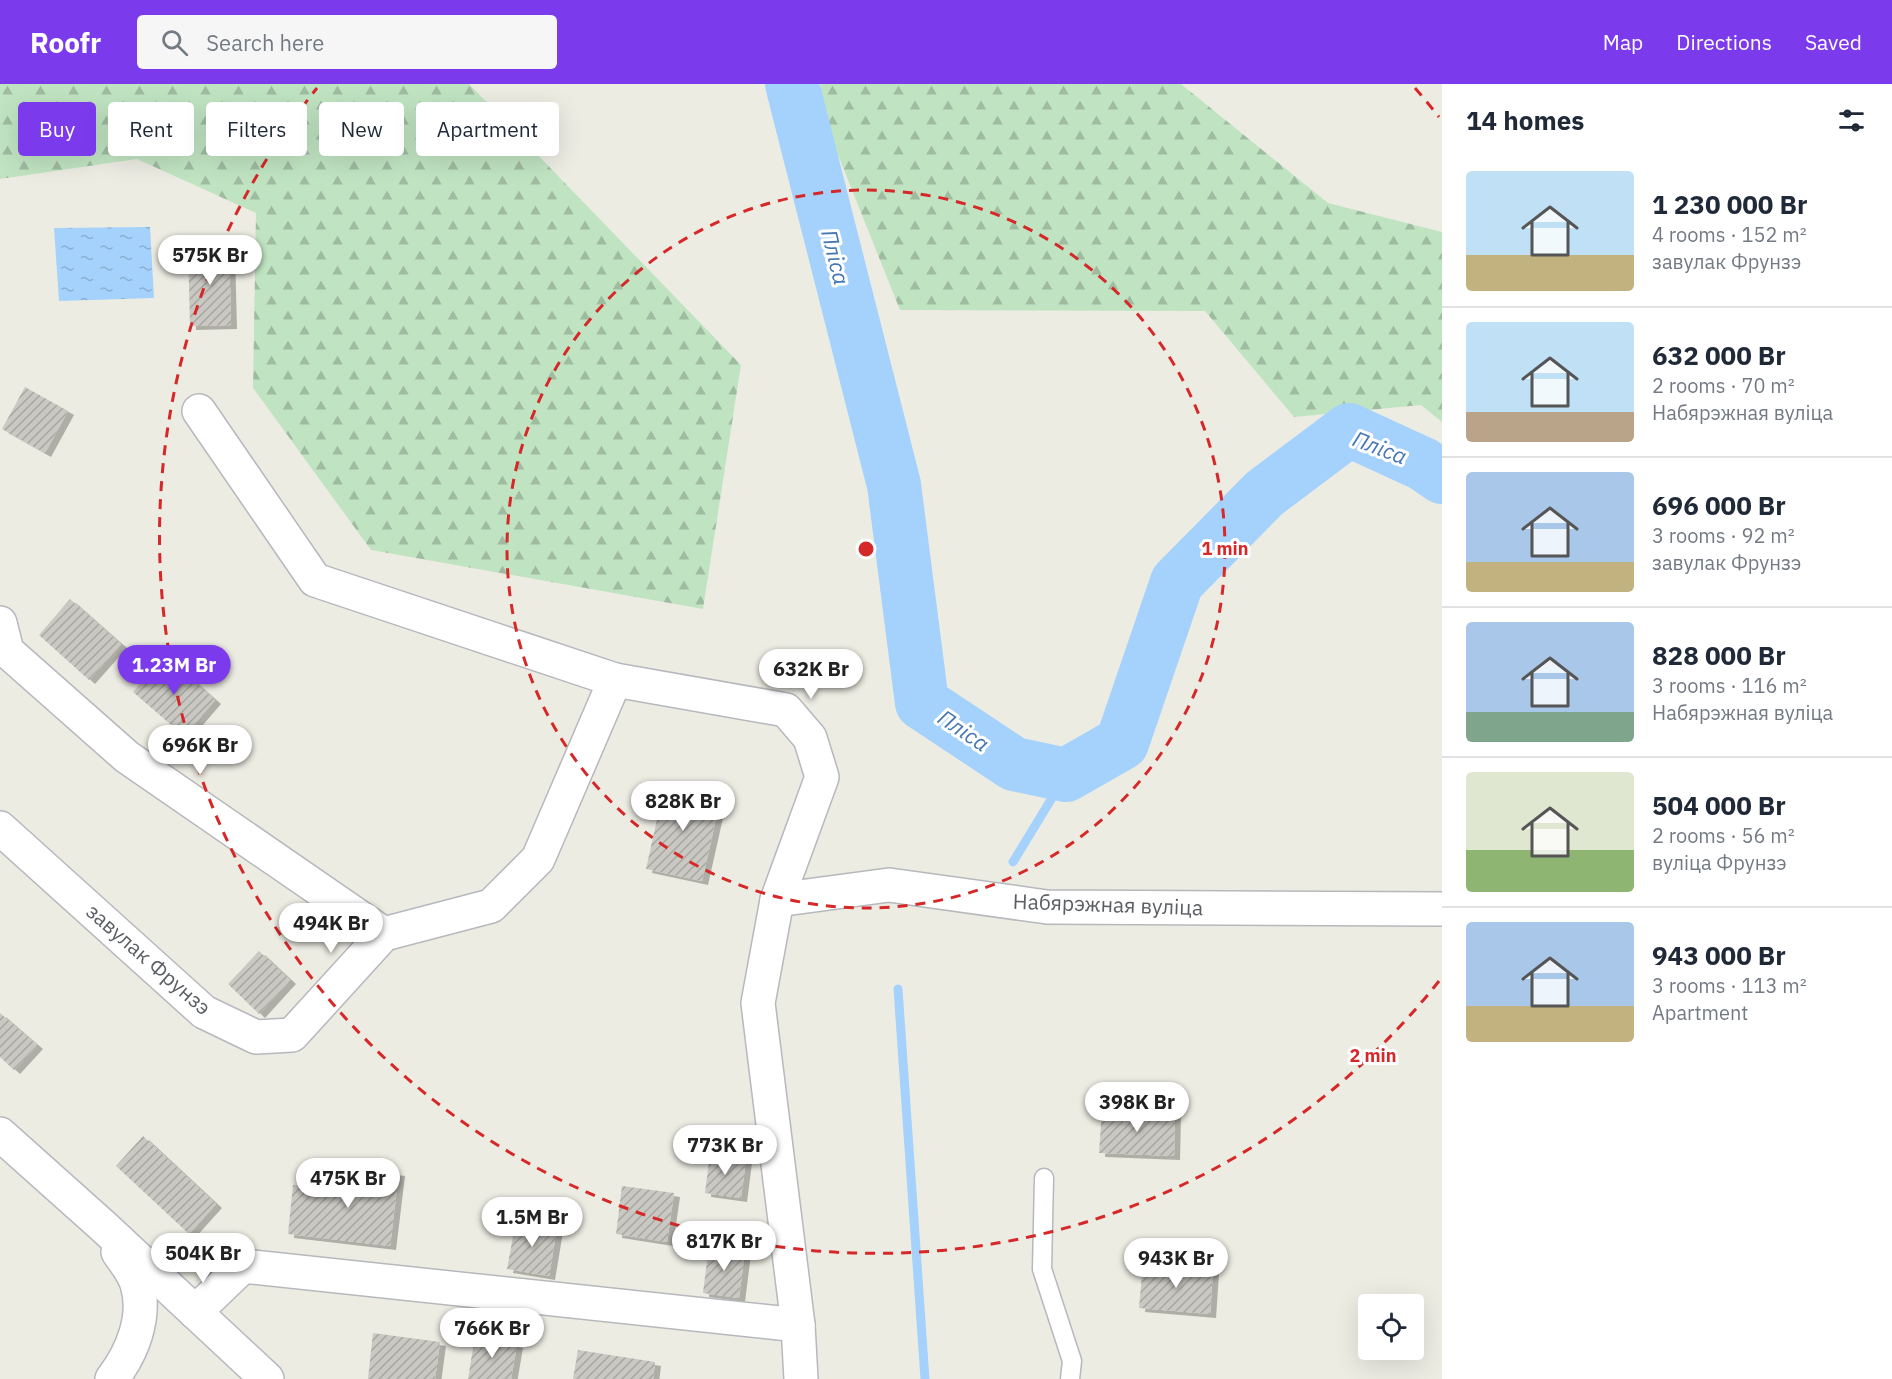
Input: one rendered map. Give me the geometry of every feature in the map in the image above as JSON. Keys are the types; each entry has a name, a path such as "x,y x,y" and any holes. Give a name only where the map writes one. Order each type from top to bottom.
{"street":[{"path":"199,411 315,580 615,680 786,710 810,738 822,777 777,900 758,1003 798,1325 801,1379"},
{"path":"0,623 8,651 127,757 384,934 491,906 538,859 615,680"},
{"name":"завулак Фрунзэ","path":"0,828 204,1012 256,1037 292,1035 384,934"},
{"name":"Набярэжная вуліца","path":"777,900 889,885 1047,907 1442,909"},
{"path":"0,1134 267,1379"},
{"path":"104,1227 137,1283 140,1313 135,1339 124,1364 112,1379"},
{"path":"195,1312 243,1266 798,1325"}],"lane":[{"path":"1044,1178 1042,1269 1072,1361 1070,1379"}],"green space":[{"path":"0,84 469,84 486,102 416,102 416,156 539,156 741,365 703,609 371,550 253,388 256,213 137,159 0,179"},
{"path":"821,84 1181,84 1328,203 1442,232 1442,422 1421,405 1294,417 1205,311 900,310 818,105"}],"water":[{"path":"150,227 154,298 59,301 54,228"}],"building":[{"path":"229,247 231,325 190,326 188,248"},
{"path":"25,387 68,411 45,453 2,429"},
{"path":"70,599 121,644 89,680 39,635"},
{"path":"165,655 215,700 184,736 133,692"},
{"path":"665,783 721,796 702,881 646,869"},
{"path":"259,951 290,980 259,1014 228,984"},
{"path":"0,1013 37,1045 14,1070 0,1057"},
{"path":"1102,1110 1175,1113 1174,1156 1099,1153"},
{"path":"143,1136 216,1204 189,1234 116,1166"},
{"path":"710,1153 746,1159 741,1198 705,1193"},
{"path":"352,1166 399,1172 390,1246 288,1234 293,1185 348,1191"},
{"path":"622,1186 674,1193 667,1242 616,1234"},
{"path":"516,1220 557,1228 549,1276 507,1269"},
{"path":"709,1245 745,1250 739,1298 703,1293"},
{"path":"1143,1264 1213,1270 1210,1314 1139,1308"},
{"path":"373,1333 440,1342 435,1379 368,1379"},
{"path":"475,1336 517,1344 511,1379 468,1379"},
{"path":"578,1350 655,1362 653,1379 573,1379"}],"waterway":[{"name":"Пліса","path":"792,84 894,485 922,703 1014,764 1066,775 1122,743 1177,582 1265,493 1349,430 1423,464 1442,477"},
{"path":"1013,862 1066,775"},
{"path":"898,989 925,1379"}]}
